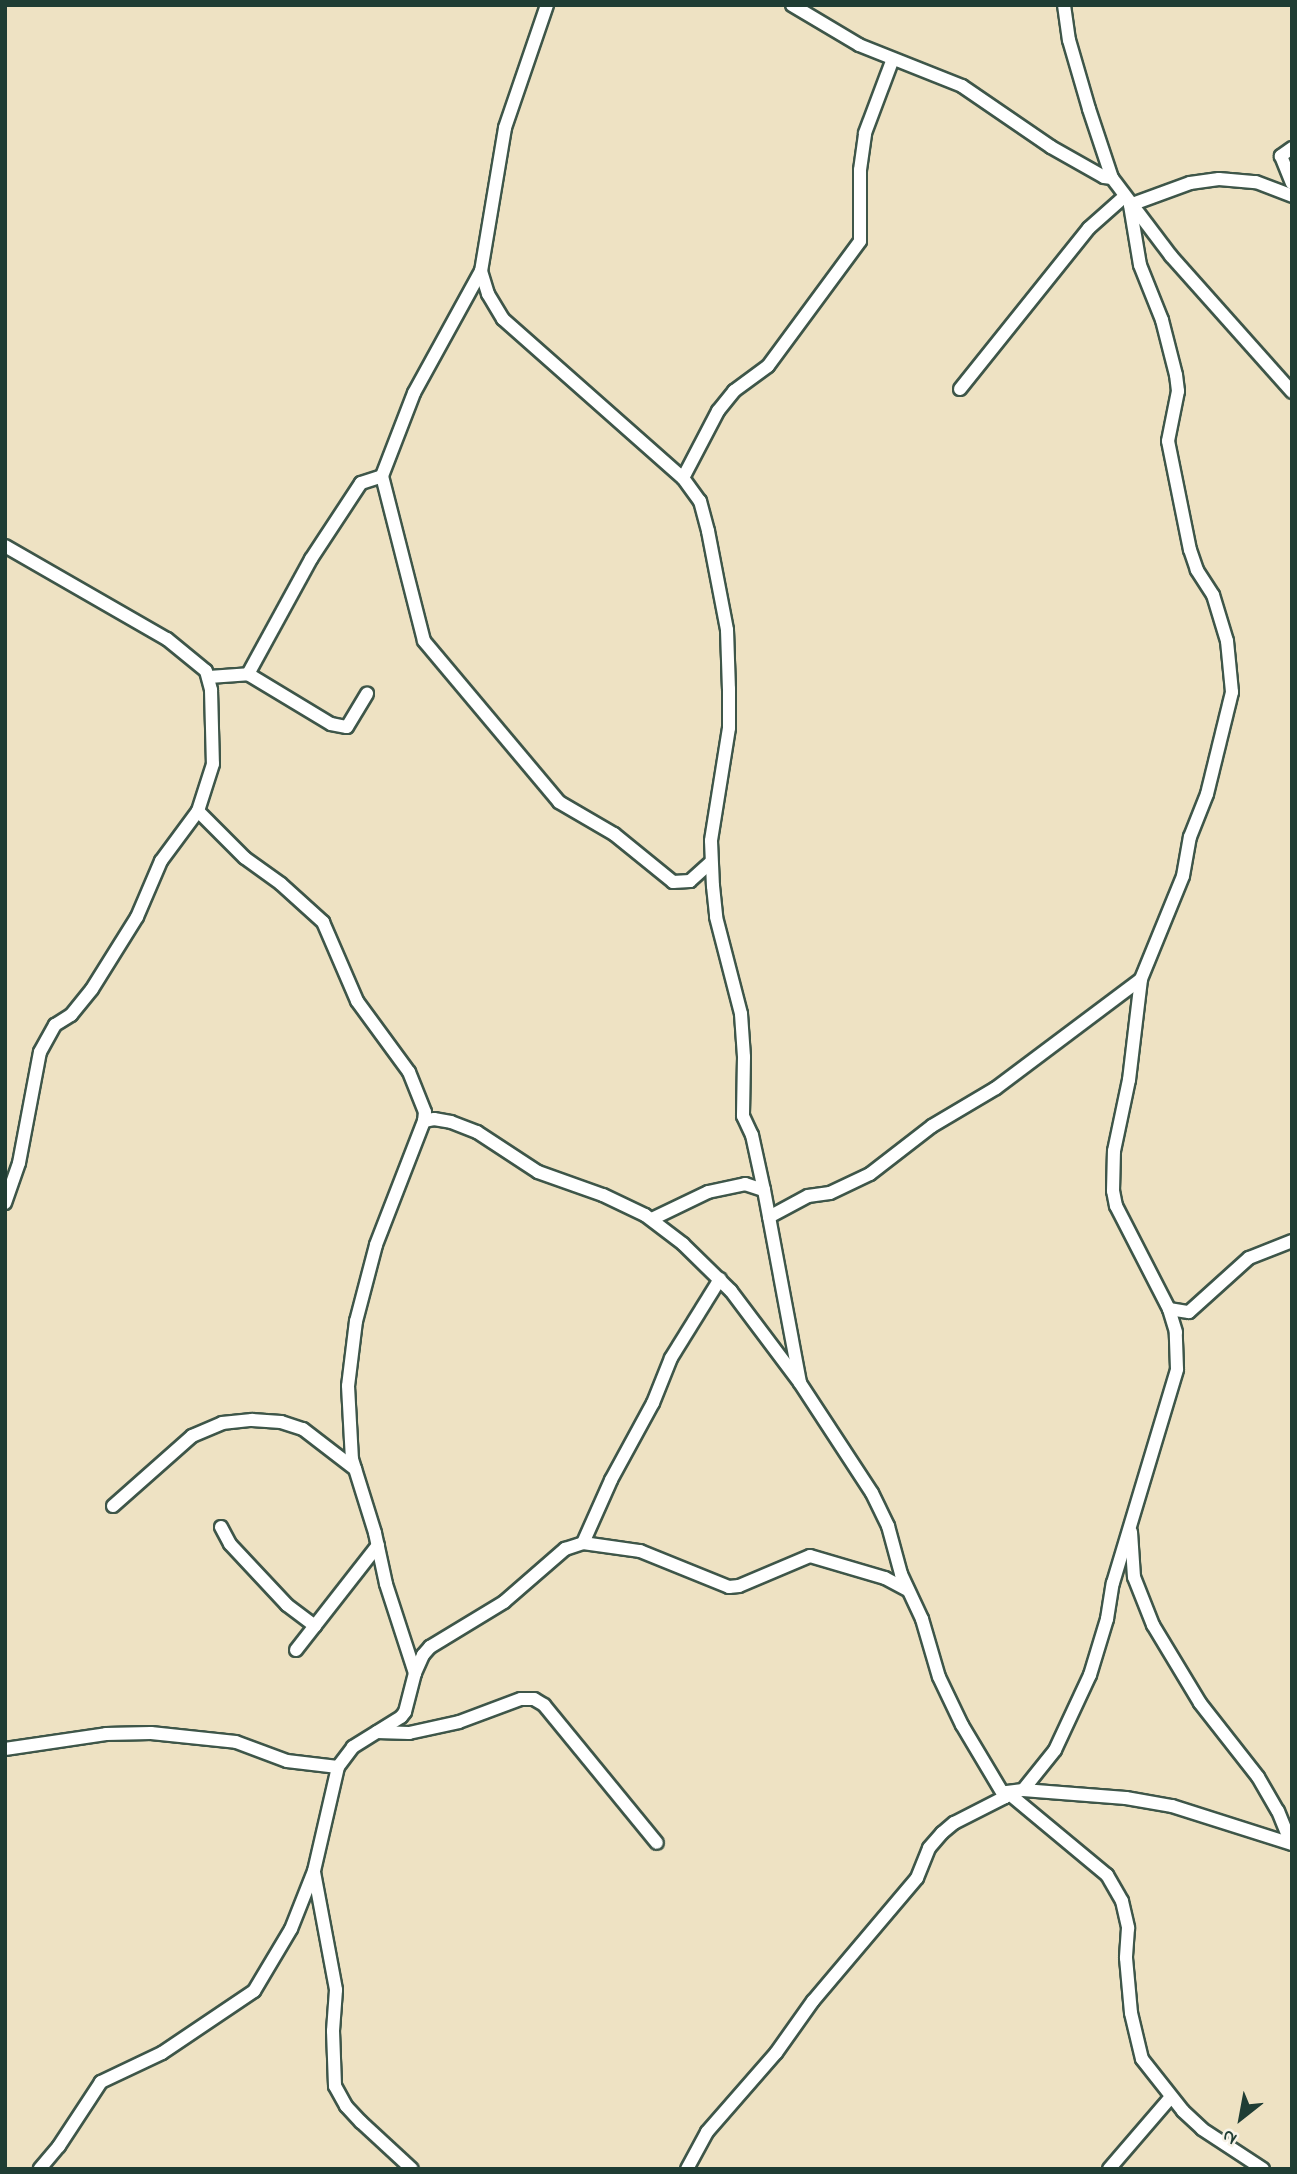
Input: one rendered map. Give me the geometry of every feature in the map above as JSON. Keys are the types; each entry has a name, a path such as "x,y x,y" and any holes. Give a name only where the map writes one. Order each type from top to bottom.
{"street":[{"path":"547,5 505,128 481,271 414,393 382,476 404,575 427,647 548,793 614,834 673,882 681,884 690,881 711,862"},
{"path":"792,5 892,61 962,86 1051,147 1104,177 1112,178"},
{"path":"1064,5 1082,86 1112,178 1127,201 1292,392"},
{"path":"683,478 719,411 734,391 768,366 860,241 860,170 865,133 892,61"},
{"path":"1292,148 1281,156 1292,183"},
{"path":"960,389 1089,228 1127,201 1219,179 1256,182 1292,196"},
{"path":"1023,1790 1055,1750 1085,1688 1107,1619 1113,1583 1175,1385 1176,1332 1169,1309 1119,1218 1113,1191 1114,1151 1129,1080 1141,979 1183,876 1190,837 1208,794 1233,691 1227,642 1213,594 1197,569 1190,550 1168,441 1178,391 1177,375 1162,320 1140,265 1127,201"},
{"path":"481,271 495,309 510,327 635,433 683,478 700,500 727,630 729,728 711,841 716,917 741,1014 744,1057 743,1116 752,1135 764,1190 800,1383"},
{"path":"248,674 311,559 361,483 382,476"},
{"path":"5,546 167,639 193,657 209,677 213,764 198,811 161,861 137,917 92,989 71,1015 55,1025 40,1052 19,1163 5,1203"},
{"path":"209,677 248,674 331,724 347,727 367,694"},
{"path":"198,811 245,858 281,884 323,922 357,1001 410,1072 425,1112 424,1121 376,1245 355,1321 348,1386 356,1469 378,1545 386,1584 415,1674"},
{"path":"769,1217 808,1196 830,1193 870,1174 940,1121 996,1088 1141,979"},
{"path":"424,1121 434,1119 452,1122 477,1132 538,1172 603,1195 652,1219 720,1279 800,1383 872,1493 888,1526 908,1590 922,1619 939,1677 961,1725 1006,1795 1107,1875 1122,1901 1128,1928 1128,1982 1142,2059 1171,2097 1202,2129 1263,2169"},
{"path":"652,1219 708,1192 745,1184 764,1190"},
{"path":"1169,1309 1189,1312 1249,1258 1292,1241"},
{"path":"583,1543 611,1480 649,1412 671,1358 720,1279"},
{"path":"113,1506 192,1436 222,1423 251,1420 281,1422 303,1429 356,1469"},
{"path":"221,1527 229,1544 287,1605 315,1626"},
{"path":"1130,1528 1134,1577 1153,1625 1200,1703 1258,1777 1278,1811 1292,1844"},
{"path":"40,2169 59,2146 101,2081 162,2053 254,1991 290,1929 314,1871 338,1767 353,1747 405,1712 415,1674 423,1655 430,1647 504,1602 565,1549 583,1543 640,1551 729,1587 739,1586 810,1556 885,1578 908,1590"},
{"path":"296,1650 378,1545"},
{"path":"377,1732 409,1733 459,1722 521,1699 534,1699 544,1705 657,1843"},
{"path":"5,1749 106,1734 151,1733 236,1742 287,1761 338,1767"},
{"path":"687,2169 707,2132 917,1878 929,1848 954,1823 1006,1795 1023,1790 1126,1798 1172,1806 1292,1844"},
{"path":"314,1871 336,1990 333,2031 335,2086 346,2106 412,2169"},
{"path":"1109,2169 1171,2097"}]}
